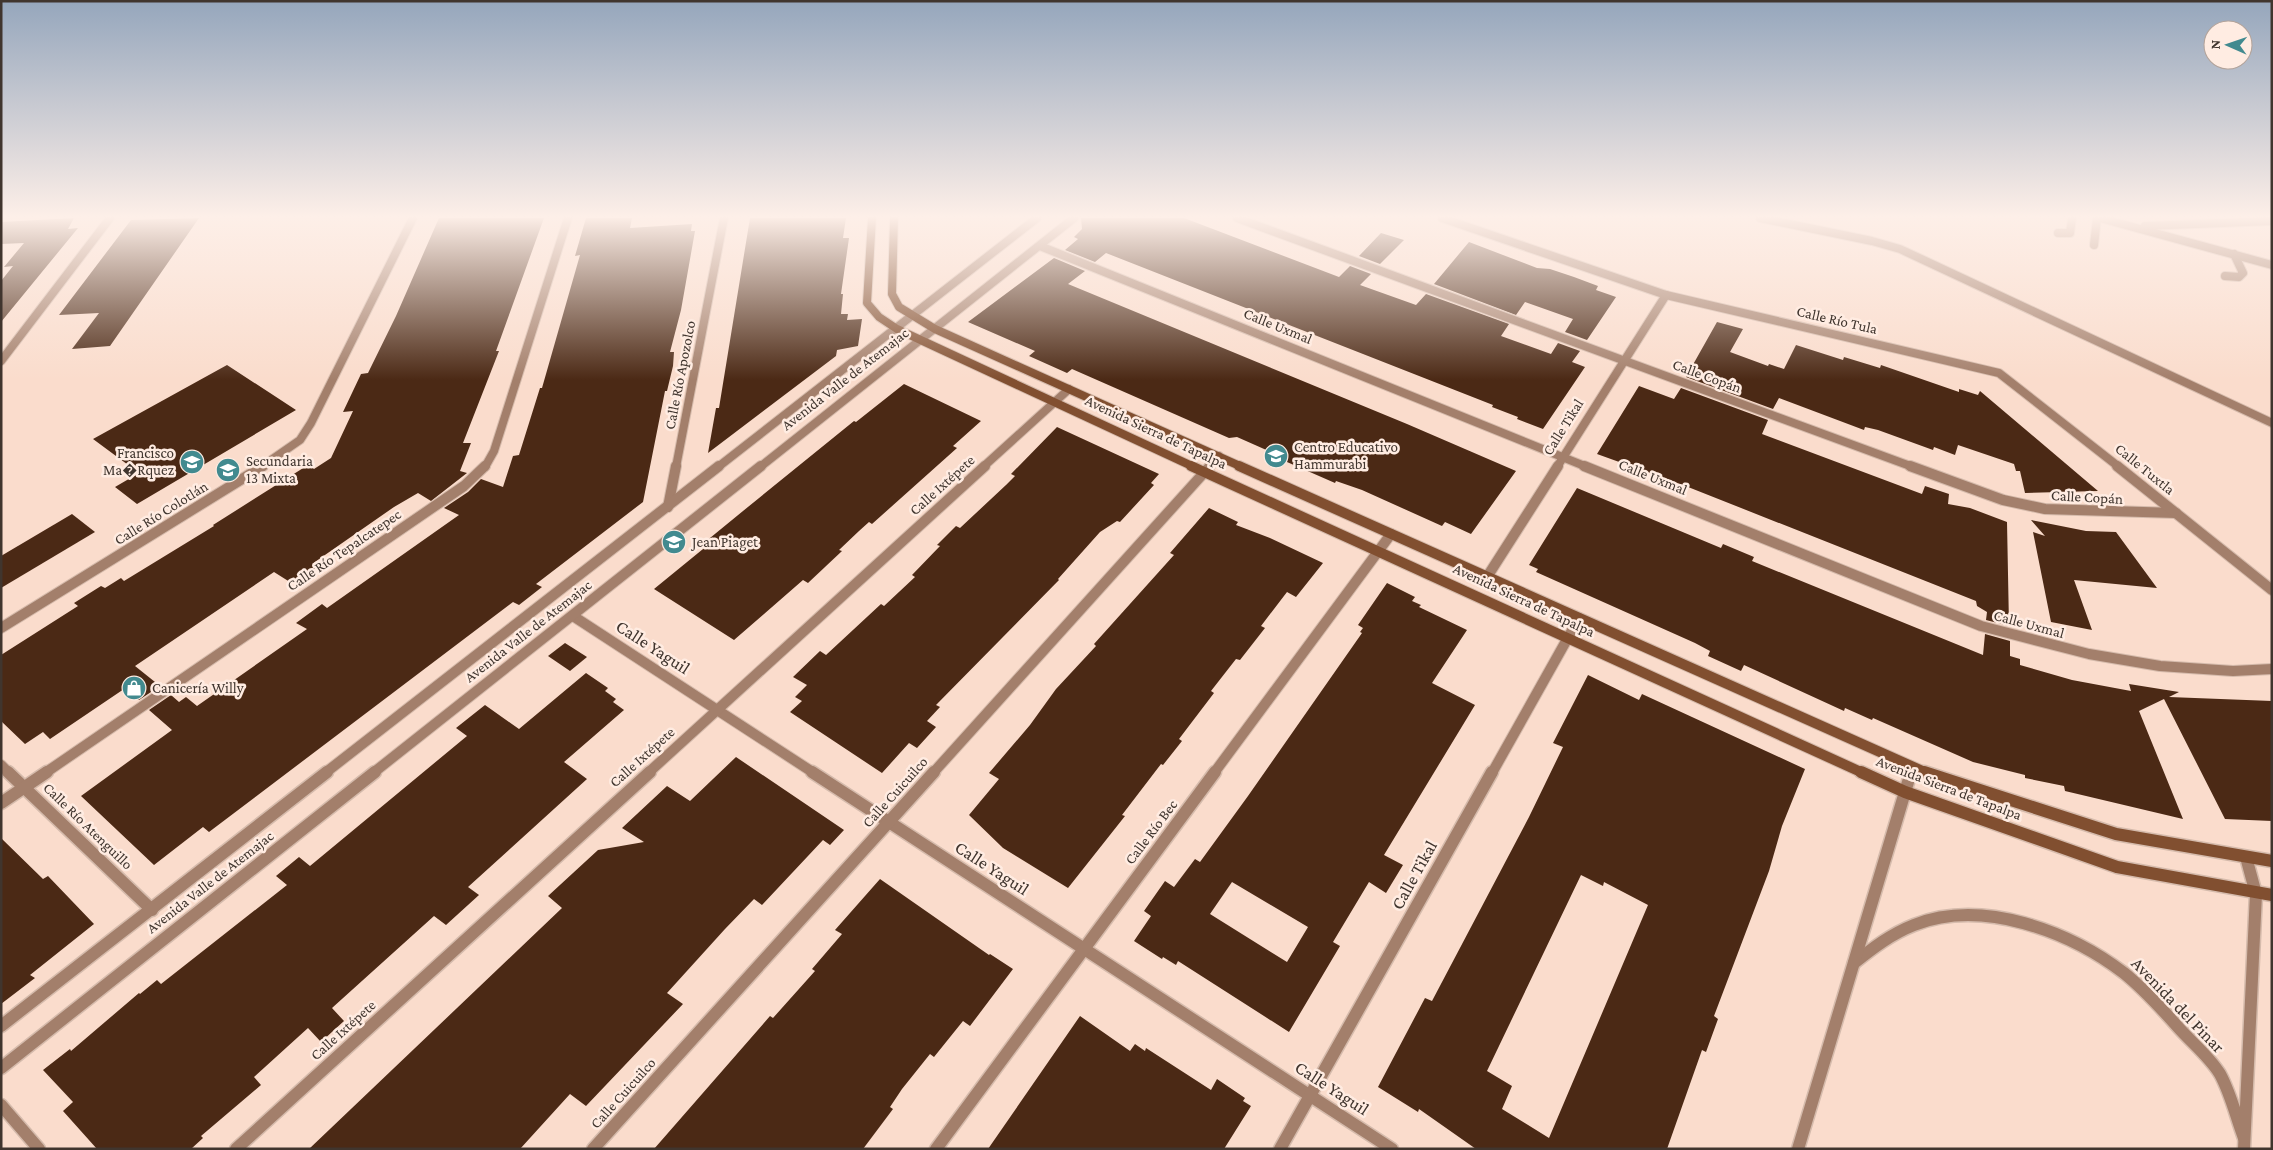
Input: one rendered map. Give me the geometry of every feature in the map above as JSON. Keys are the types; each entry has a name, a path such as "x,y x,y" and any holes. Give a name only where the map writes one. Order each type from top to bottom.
{"street":[{"path":"1,361 69,272"},
{"name":"Calle Río Colotlán","path":"1,628 280,455 300,440 311,423 386,272"},
{"name":"Calle Río Tepalcatepec","path":"1,803 464,486 484,468 494,451 551,272"},
{"name":"Calle Río Apozolco","path":"668,507 714,272"},
{"name":"Avenida Sierra de Tapalpa","path":"869,272 868,302 879,317 897,329 1054,403 1906,792 2117,867 2256,894 2272,895"},
{"name":"Avenida Sierra de Tapalpa","path":"893,272 892,294 899,307 935,329 1912,768 2116,834 2272,861"},
{"name":"Avenida Valle de Atemajac","path":"1,1026 969,272"},
{"name":"Avenida Valle de Atemajac","path":"1,1068 1008,272"},
{"name":"Calle Uxmal","path":"1104,272 1981,626 2084,654 2131,664 2234,672 2272,669"},
{"name":"Calle Copán","path":"1383,272 2003,500 2053,510 2176,513"},
{"name":"Calle Río Tula","path":"1598,272 1666,295 1999,373"},
{"path":"1948,272 2272,423"},
{"path":"2225,276 2239,277 2242,272"},
{"name":"Calle Tikal","path":"1487,577 1666,295"},
{"name":"Calle Tuxtla","path":"1999,373 2272,590"},
{"name":"Calle Ixtépete","path":"236,1149 1069,389"},
{"name":"Calle Cuicuilco","path":"593,1149 1219,456"},
{"name":"Calle Río Bec","path":"936,1149 1391,534"},
{"name":"Calle Yaguil","path":"573,616 1392,1149"},
{"name":"Calle Tikal","path":"1280,1149 1579,618"},
{"name":"Calle Río Atenguillo","path":"1,764 152,910"},
{"name":"Avenida del Pinar","path":"1798,1149 1912,768"},
{"name":"Avenida del Pinar","path":"2244,1144 2256,894 2246,857"},
{"name":"Avenida del Pinar","path":"1854,963 1872,946 1892,933 1916,923 1942,918 1998,916 2046,929 2114,967 2146,994 2172,1020 2219,1074 2244,1144"},
{"path":"1,1105 39,1149"}],"building":[{"path":"8,272 42,272 1,322 1,281"},
{"path":"92,272 162,272 110,346 72,349 99,313 59,315"},
{"path":"415,272 525,272 496,351 499,351 463,443 471,443 460,471 467,473 431,501 418,493 394,507 312,564 318,567 293,584 274,572 135,666 160,686 139,700 124,689 50,739 43,732 25,744 1,721 1,655 78,606 74,603 101,586 105,588 121,578 124,581 308,465 314,469 331,458 353,411 343,412 361,374 368,373"},
{"path":"575,272 688,272 681,310 670,352 674,352 673,366 667,391 665,391 643,502 536,584 542,587 519,605 513,602 209,832 203,827 154,865 81,796 172,730 149,710 171,695 179,702 186,697 197,706 307,629 296,623 322,604 327,608 459,515 444,508 468,492 481,479 503,487 513,456 519,455 540,388 542,388"},
{"path":"741,272 844,272 841,294 843,294 841,314 848,314 847,320 862,319 858,346 837,350 836,356 708,453 716,408 719,408"},
{"path":"1036,272 1084,272 1068,284 1516,471 1471,534 1445,522 1442,526 1362,490 1336,481 1335,483 1271,455 1273,453 1237,437 1229,438 1072,369 1067,373 1029,356 1035,351 968,322"},
{"path":"1154,272 1325,272 1339,277 1344,272 1365,272 1371,274 1360,285 1416,305 1426,294 1509,324 1501,336 1551,354 1558,343 1580,351 1572,362 1585,367 1543,429 1492,407 1493,405"},
{"path":"1444,272 1558,272 1598,286 1596,290 1616,297 1587,340 1565,332 1573,319 1525,302 1516,315 1434,284"},
{"path":"1717,322 1743,329 1730,352 1768,366 1769,364 1784,369 1796,345 1843,360 1844,357 1880,368 1881,365 1959,392 1959,389 1978,395 1980,391 2098,491 2025,493 2020,471 2016,471 2014,464 1958,445 1955,455 1934,447 1933,450 1878,430 1865,427 1864,430 1779,398 1773,409 1686,377"},
{"path":"227,365 296,410 137,504 115,487 139,473 93,439"},
{"path":"904,384 981,421 953,446 957,448 872,524 869,522 859,531 839,550 842,551 808,583 803,580 734,640 654,589 703,549 699,547 854,421 856,422"},
{"path":"1639,386 1674,399 1681,388 1768,420 1762,434 1922,494 1925,486 1949,494 1948,504 1970,508 2007,522 2009,626 1986,620 1987,612 1977,606 1976,601 1683,485 1597,454"},
{"path":"1057,427 1159,474 1151,483 1154,485 1120,522 1117,521 1100,532 1059,580 936,705 940,707 927,721 936,727 917,748 909,743 882,773 790,712 802,701 795,697 807,685 793,677 820,651 826,655 881,604 884,606 915,577 912,575 940,546 937,545 956,526 960,528 1006,485 1015,476 1011,474"},
{"path":"1577,488 1721,548 1723,544 1754,557 1752,561 1983,655 1985,634 2010,641 2010,656 2020,659 2020,665 2072,680 2131,691 2129,684 2179,692 2169,697 2272,701 2272,821 2225,819 2164,699 2139,711 2183,819 2065,791 2064,786 2025,778 2025,775 1973,762 1873,718 1872,720 1845,708 1844,711 1744,665 1741,671 1708,656 1710,651 1695,643 1536,572 1538,569 1529,565"},
{"path":"1209,508 1238,522 1236,525 1270,538 1323,563 1296,597 1287,592 1261,626 1265,628 1240,660 1236,659 1211,691 1214,693 1179,739 1182,741 1163,765 1161,764 1122,815 1125,816 1068,888 1003,848 969,815 999,779 989,773 1030,725 1056,689 1096,646 1094,644 1174,555 1170,553"},
{"path":"72,514 95,532 1,588 1,556"},
{"path":"2031,520 2086,531 2116,532 2157,588 2074,580 2092,630 2051,622 2033,532 2045,536"},
{"path":"1387,583 1415,597 1412,601 1421,605 1419,607 1467,630 1432,683 1475,705 1384,855 1403,865 1386,893 1369,882 1333,942 1340,946 1289,1032 1178,961 1176,965 1163,957 1162,959 1134,941 1151,916 1144,911 1165,881 1174,887 1195,859 1200,862 1362,633 1360,632 1363,628 1358,625","holes":["1232,882 1308,927 1287,962 1210,914"]},
{"path":"565,643 587,657 570,671 548,656"},
{"path":"586,673 608,688 605,691 616,699 613,702 624,710 564,762 587,779 468,887 479,895 446,925 434,916 332,1008 344,1021 321,1042 308,1028 254,1077 261,1085 201,1136 203,1138 191,1149 97,1149 63,1111 73,1102 43,1070 70,1049 71,1051 139,993 157,980 161,984 287,885 276,876 299,857 310,866 467,736 456,728 485,705 519,729"},
{"path":"1588,675 1639,700 1642,694 1805,769 1782,826 1769,871 1714,1016 1718,1019 1706,1052 1702,1050 1667,1149 1476,1149 1419,1109 1418,1112 1378,1087 1425,998 1432,1001 1529,817 1563,747 1553,743","holes":["1581,875 1603,886 1604,882 1648,905 1549,1138 1502,1109 1512,1086 1487,1071"]},
{"path":"736,757 844,830 830,845 823,840 762,905 754,899 725,929 667,993 683,1004 586,1106 570,1094 520,1149 309,1149 562,908 548,896 598,850 644,842 622,828 667,786 690,801"},
{"path":"1,838 43,879 48,876 94,924 30,975 35,978 1,1004"},
{"path":"880,879 989,955 1013,969 970,1026 963,1021 934,1057 930,1054 902,1089 890,1107 893,1109 863,1149 654,1149 770,1016 773,1018 815,971 812,969 842,934 835,930"},
{"path":"1080,1016 1130,1051 1135,1044 1145,1051 1146,1048 1211,1090 1217,1079 1245,1098 1243,1101 1251,1106 1224,1149 988,1149"}],"place":[{"name":"Centro Educativo Hammurabi","path":"1276,456"},
{"name":"Francisco Ma�Rquez","path":"192,462"},
{"name":"Secundaria 13 Mixta","path":"228,470"},
{"name":"Jean Piaget","path":"674,542"},
{"name":"Canicería Willy","path":"134,688"}]}
